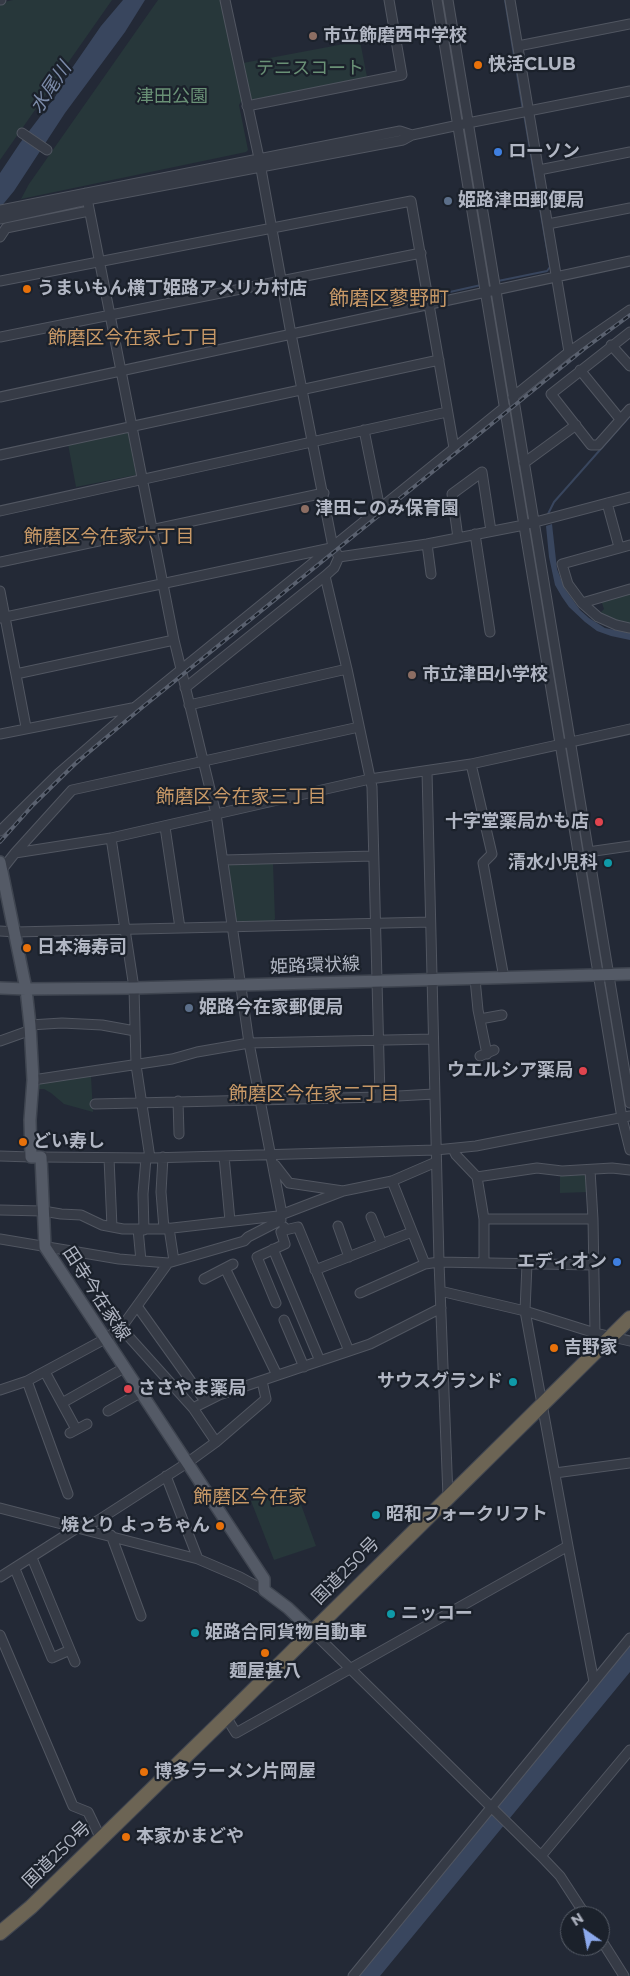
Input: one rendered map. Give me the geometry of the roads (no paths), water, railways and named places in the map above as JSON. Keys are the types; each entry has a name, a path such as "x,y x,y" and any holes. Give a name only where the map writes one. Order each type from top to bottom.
{"highway":[{"name":"国道250号","path":"0,1933 31,1907 226,1717 630,1318"}],"main road":[{"name":"田寺今在家線","path":"0,868 15,932 31,1027 33,1080 30,1120 43,1211 45,1247 264,1579 264,1590"},
{"name":"姫路環状線","path":"0,988 134,988 630,974"},
{"path":"264,1590 288,1608 312,1631"}],"street":[{"path":"225,0 246,106 260,163 333,547 339,557"},
{"path":"246,106 402,75 389,0"},
{"path":"438,0 524,525 565,744 604,975 630,1150"},
{"path":"448,0 534,522 565,744 588,852 604,975 630,1103"},
{"path":"510,0 569,352"},
{"path":"518,46 630,24"},
{"path":"3,210 260,163 403,140 412,135 630,91"},
{"path":"22,133 48,150"},
{"path":"539,170 630,152"},
{"path":"86,196 133,426 162,583 185,688 216,814 249,1043 272,1159 280,1217 285,1230"},
{"path":"0,219 86,196"},
{"path":"0,281 411,201 454,448"},
{"path":"548,224 630,208"},
{"path":"0,237 6,228 89,211"},
{"path":"0,337 421,253"},
{"path":"0,398 556,278 630,260"},
{"path":"513,397 569,352 630,310"},
{"path":"630,332 551,394 591,445 598,445 630,409"},
{"path":"612,345 630,366"},
{"path":"0,455 439,360"},
{"path":"580,370 620,419"},
{"path":"0,831 58,774 134,708 505,408"},
{"path":"0,511 142,478 447,412"},
{"path":"524,463 576,425"},
{"path":"364,430 380,509"},
{"path":"458,538 452,494 482,472 491,531"},
{"path":"0,562 324,493"},
{"path":"339,557 427,544 524,525 630,497"},
{"path":"607,503 619,547"},
{"path":"475,534 490,632"},
{"path":"427,544 432,574"},
{"path":"630,544 562,564 568,584 582,603 598,617 616,625 630,628"},
{"path":"3,618 333,547"},
{"path":"185,688 325,576 334,568 339,557"},
{"path":"325,576 370,779 378,981 377,1040 380,1097"},
{"path":"582,603 630,589"},
{"path":"0,595 3,618 26,727"},
{"path":"16,674 174,640"},
{"path":"189,705 347,669"},
{"path":"0,734 26,727 134,708"},
{"path":"0,868 72,790 359,727"},
{"path":"14,853 111,838 370,779 471,764 630,729"},
{"path":"471,764 492,854 484,863 504,978"},
{"path":"427,772 434,1094 448,1497"},
{"path":"165,827 180,928"},
{"path":"111,838 134,988 136,1065 148,1158 143,1194 142,1261"},
{"path":"588,852 630,846"},
{"path":"224,860 374,856"},
{"path":"0,931 126,930 430,922"},
{"path":"476,978 480,1018 487,1053"},
{"path":"480,1018 502,1015"},
{"path":"0,1042 31,1027 62,1023 102,1025 135,1031"},
{"path":"33,1080 172,1059 197,1052 249,1043 433,1039"},
{"path":"95,1104 434,1094"},
{"path":"178,1101 179,1134"},
{"path":"0,1156 148,1158 224,1156 272,1159 453,1149 626,1117"},
{"path":"453,1149 456,1155 477,1177 484,1219 484,1263"},
{"path":"224,1156 230,1221"},
{"path":"2,1388 27,1381 45,1372 105,1339 121,1328 171,1262 161,1192 163,1157"},
{"path":"109,1158 112,1227"},
{"path":"272,1159 289,1183 344,1191"},
{"path":"0,1239 142,1261 171,1262 244,1241 280,1217 313,1203 344,1191 392,1181 436,1162"},
{"path":"477,1177 537,1168 562,1171 612,1168 630,1170"},
{"path":"590,1170 595,1333"},
{"path":"392,1181 425,1264"},
{"path":"308,1186 313,1203"},
{"path":"0,1210 43,1211 82,1215 102,1225 141,1230 280,1217"},
{"path":"371,1218 382,1244"},
{"path":"484,1219 593,1219"},
{"path":"338,1226 349,1256"},
{"path":"276,1303 257,1257 285,1244 281,1232 298,1227 350,1352"},
{"path":"316,1270 412,1232"},
{"path":"273,1249 320,1361"},
{"path":"360,1292 425,1264 439,1262 594,1265"},
{"path":"527,1264 526,1311 594,1682"},
{"path":"204,1279 229,1266 277,1375"},
{"path":"440,1291 526,1311 595,1333 630,1341"},
{"path":"137,1306 205,1401"},
{"path":"193,1408 205,1401 370,1344 441,1308"},
{"path":"284,1320 304,1367"},
{"path":"121,1328 193,1408 216,1442"},
{"path":"62,1403 124,1368"},
{"path":"45,1372 62,1403 73,1431 87,1424"},
{"path":"27,1381 68,1494"},
{"path":"0,1577 77,1528 97,1521 166,1476 188,1464 266,1399 262,1381"},
{"path":"108,1411 140,1393"},
{"path":"555,1473 630,1463"},
{"path":"166,1476 198,1559"},
{"path":"0,1508 111,1535 198,1559 240,1577 264,1590"},
{"path":"111,1535 141,1616"},
{"path":"226,1717 236,1733 568,1546"},
{"path":"32,1558 75,1662"},
{"path":"15,1569 52,1658 70,1650"},
{"path":"312,1631 541,1856 560,1876 580,1906"},
{"path":"0,1635 73,1806 88,1812 101,1839"},
{"path":"353,1976 630,1638"},
{"path":"541,1856 630,1750"},
{"path":"610,1954 624,1976"}],"water":[{"path":"123,0 145,0 125,32 65,113 14,191 0,208 0,173 55,97 72,68 101,26"},
{"path":"552,524 557,569 565,589 580,610 589,618 605,628 630,633 630,640 597,631 569,607 562,597 555,585 549,557 546,526"},
{"path":"630,1643 630,1672 380,1976 354,1976"}],"waterway":[{"path":"505,0 523,110"},
{"path":"498,281 547,271 550,267 524,114"},
{"path":"432,296 481,285"},
{"path":"547,516 554,502 630,416"}],"railway":[{"path":"0,842 33,805 77,762 139,710 584,349 630,315"}],"place":[{"name":"市立飾磨西中学校","path":"313,36"},
{"name":"快活CLUB","path":"478,65"},
{"name":"ローソン","path":"498,152"},
{"name":"姫路津田郵便局","path":"448,201"},
{"name":"うまいもん横丁姫路アメリカ村店","path":"27,289"},
{"name":"津田このみ保育園","path":"305,509"},
{"name":"市立津田小学校","path":"412,675"},
{"name":"十字堂薬局かも店","path":"599,822"},
{"name":"清水小児科","path":"608,863"},
{"name":"日本海寿司","path":"27,948"},
{"name":"姫路今在家郵便局","path":"189,1008"},
{"name":"ウエルシア薬局","path":"583,1071"},
{"name":"どい寿し","path":"23,1142"},
{"name":"エディオン","path":"617,1262"},
{"name":"吉野家","path":"554,1348"},
{"name":"サウスグランド","path":"513,1382"},
{"name":"ささやま薬局","path":"128,1389"},
{"name":"昭和フォークリフト","path":"376,1515"},
{"name":"焼とり よっちゃん","path":"220,1526"},
{"name":"ニッコー","path":"391,1614"},
{"name":"姫路合同貨物自動車","path":"195,1633"},
{"name":"麺屋甚八","path":"265,1653"},
{"name":"博多ラーメン片岡屋","path":"144,1772"},
{"name":"本家かまどや","path":"126,1837"}],"district":[{"name":"飾磨区蓼野町","path":"389,299"},
{"name":"飾磨区今在家七丁目","path":"133,338"},
{"name":"飾磨区今在家六丁目","path":"109,537"},
{"name":"飾磨区今在家三丁目","path":"241,797"},
{"name":"飾磨区今在家二丁目","path":"314,1094"},
{"name":"飾磨区今在家","path":"250,1497"}],"park label":[{"name":"テニスコート","path":"310,69"},
{"name":"津田公園","path":"172,97"}],"water label":[{"name":"水尾川","path":"51,88"}]}
